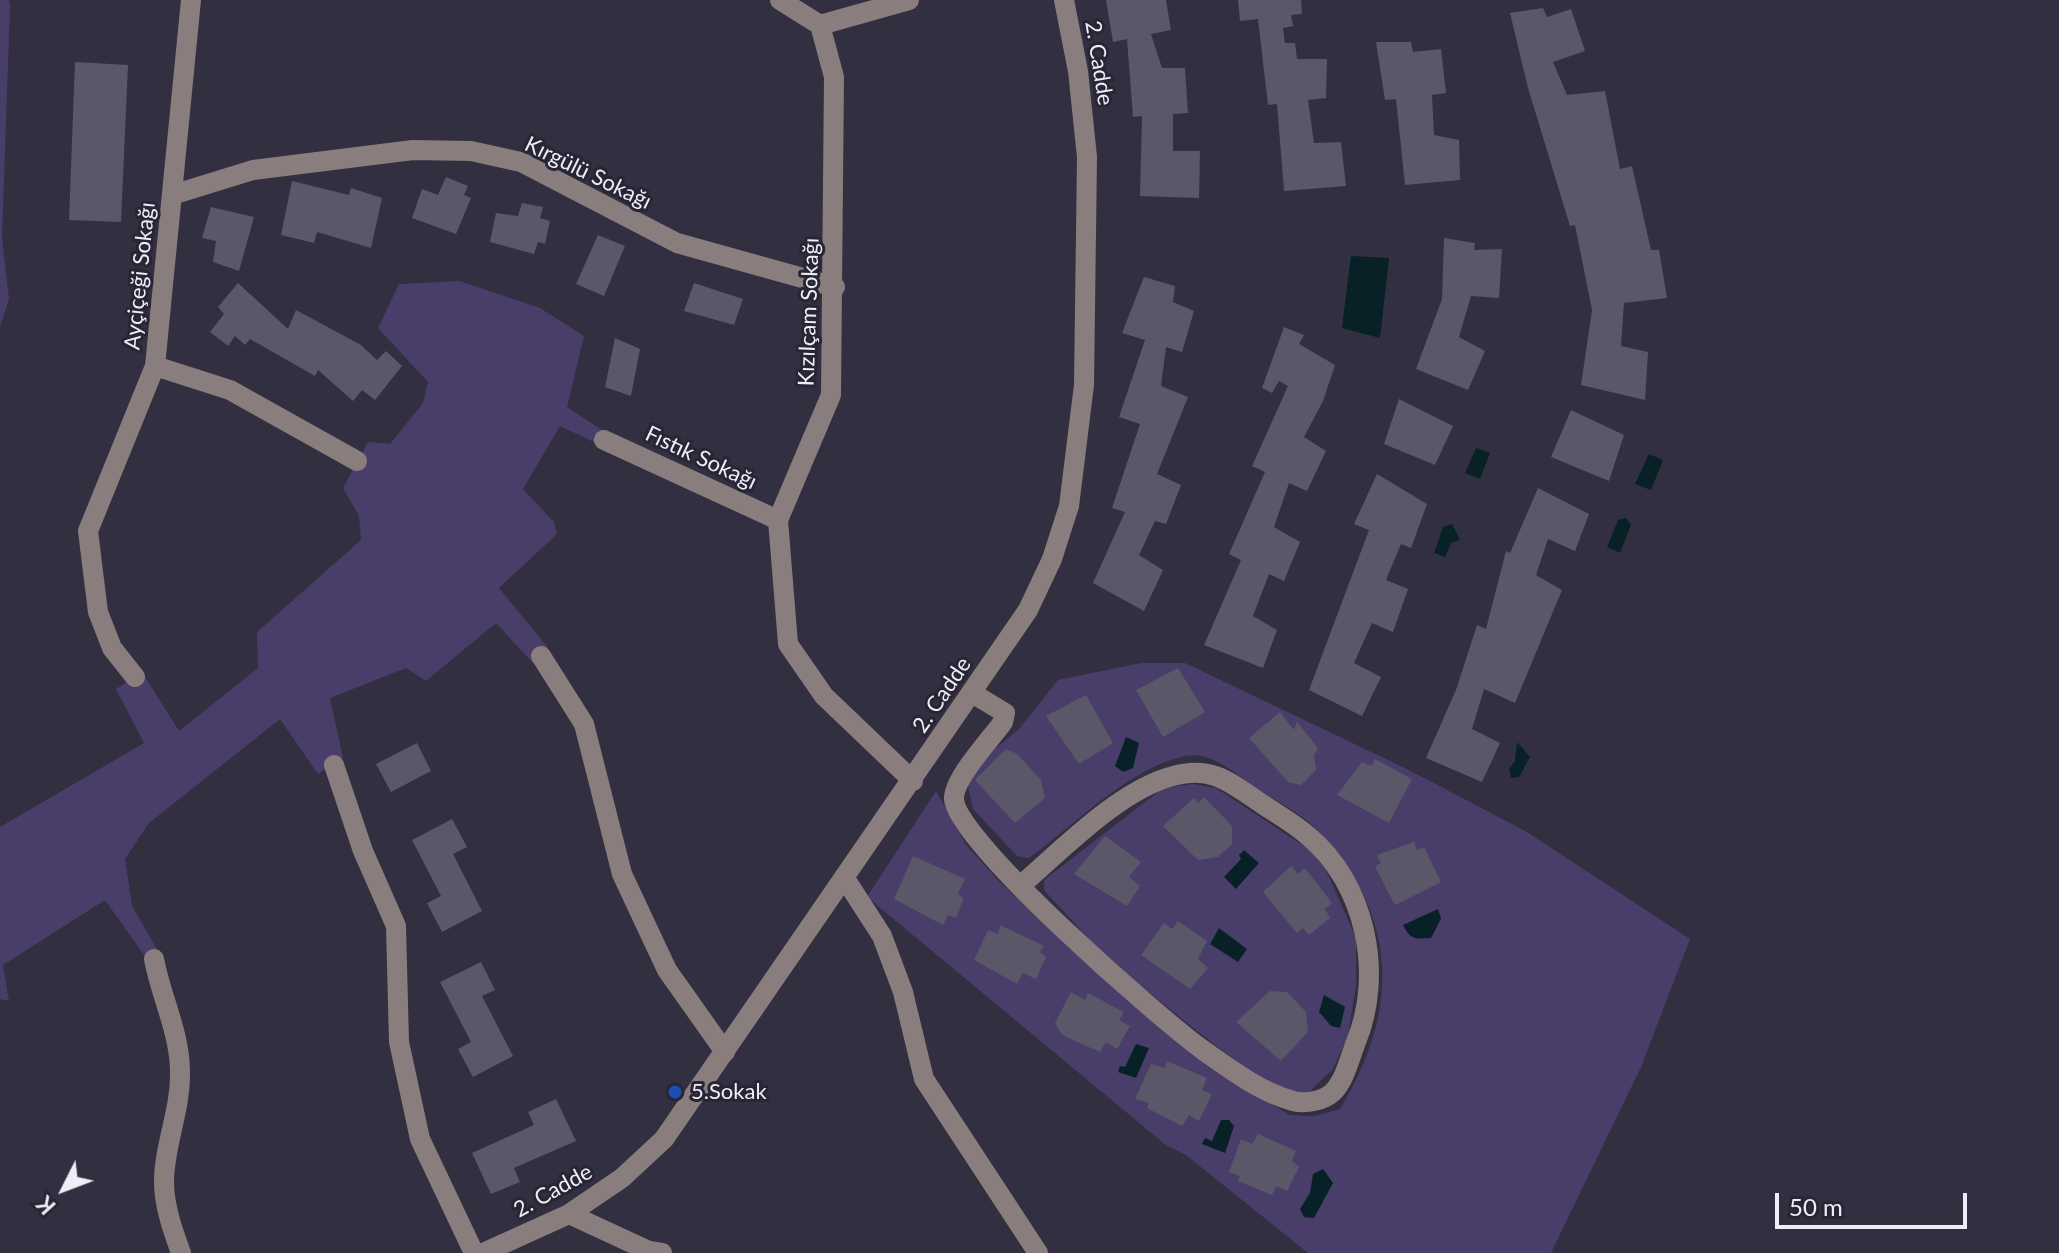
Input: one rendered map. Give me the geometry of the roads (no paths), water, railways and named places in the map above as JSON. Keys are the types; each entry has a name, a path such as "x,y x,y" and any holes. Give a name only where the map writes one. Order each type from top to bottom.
{"street":[{"name":"Ayçiçeği Sokağı","path":"135,677 112,648 98,612 88,531 155,366 191,0"},
{"path":"780,0 820,25 909,0"},
{"name":"2. Cadde","path":"483,1253 569,1214 622,1178 664,1139 1028,610 1052,559 1069,506 1084,385 1088,239 1086,142 1078,71 1064,0"},
{"name":"Kızılçam Sokağı","path":"820,25 834,77 835,287 831,395 778,520 788,644 824,696 913,781"},
{"name":"Kırgülü Sokağı","path":"172,195 253,170 413,150 471,151 521,162 677,243 835,287"},
{"path":"155,366 230,390 357,461"},
{"name":"Fıstık Sokağı","path":"604,440 778,520"},
{"path":"541,656 584,724 622,874 667,970 725,1052"},
{"path":"972,693 1005,713 1003,722 961,780 954,797 959,815 1020,886 1189,1038 1248,1080 1296,1102 1322,1100 1334,1092 1366,1018 1369,978 1367,936 1355,901 1335,867 1309,836 1216,773 1175,775 1141,788 1020,886"},
{"path":"334,765 363,851 396,926 399,1042 420,1139 474,1253"},
{"path":"844,877 882,936 903,992 924,1079 1038,1253"},
{"path":"154,959 159,987 169,1011 180,1071 164,1183 171,1223 181,1253"},
{"path":"569,1214 649,1251 662,1253"}],"place":[{"name":"5.Sokak","path":"675,1092"}]}
